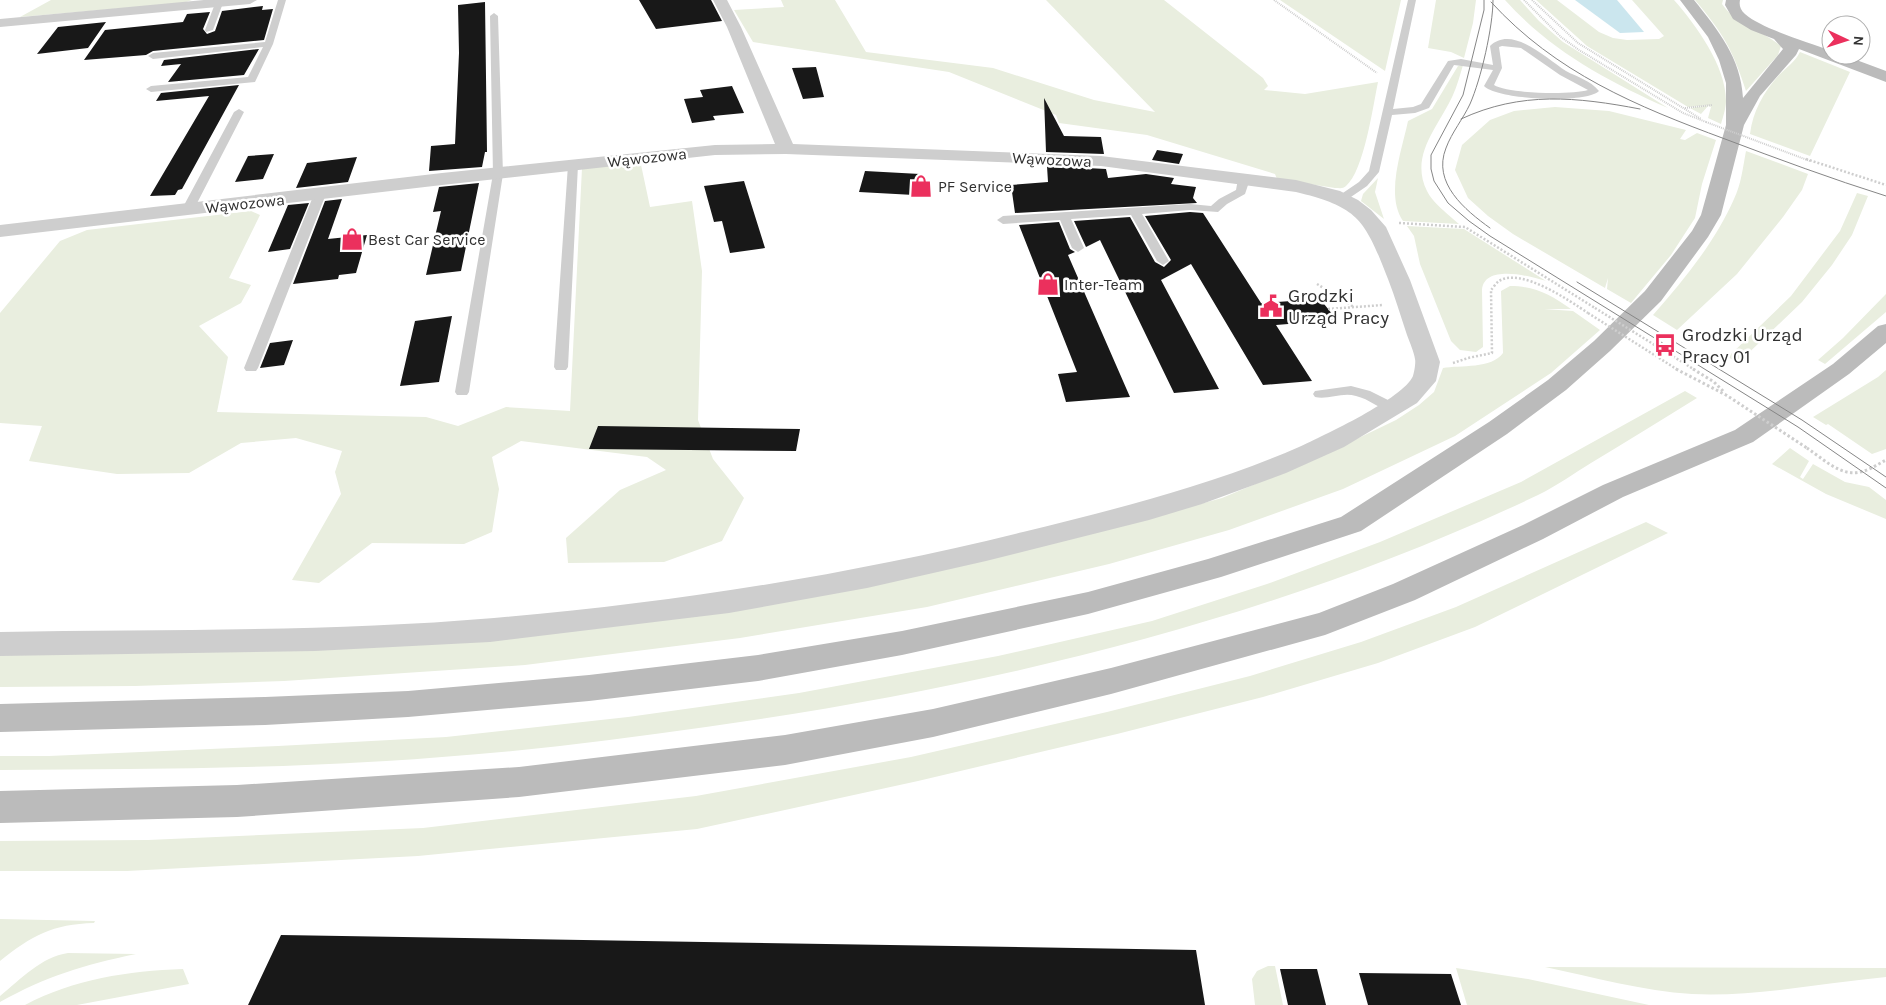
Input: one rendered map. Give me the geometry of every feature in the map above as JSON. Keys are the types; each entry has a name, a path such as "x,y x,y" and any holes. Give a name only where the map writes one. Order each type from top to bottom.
{"main road":[{"path":"1687,0 1714,36 1727,60 1734,84 1735,124"},
{"path":"1733,0 1732,5 1738,16 1756,27 1886,77"},
{"path":"0,718 221,713 408,704 589,688 758,668 902,643 1072,607 1211,569 1351,524 1498,428 1558,385 1602,346 1652,296 1690,249 1711,215 1735,124 1752,94 1791,52 1779,36"},
{"path":"0,807 237,801 519,782 785,750 933,723 1110,681 1325,622 1404,592 1534,532 1613,491 1744,436 1841,369 1886,331"}],"street":[{"path":"1,23 250,0"},
{"path":"720,0 734,27 786,150"},
{"name":"Wąwozowa","path":"0,232 715,150 786,150 1101,161 1296,186 1324,192 1341,199 1364,214 1376,227 1399,280 1428,362 1422,386 1393,408 1310,453 1192,498 986,551 792,592 627,616 481,630 315,639 0,644"}],"lane":[{"path":"151,89 252,80 269,44 282,0"},
{"path":"1341,199 1372,176 1412,0"},
{"path":"209,30 218,3"},
{"path":"462,392 498,174 494,16"},
{"path":"1500,43 1518,44 1528,48 1564,74 1590,86 1594,91 1585,95 1513,95 1501,93 1489,86 1498,68 1494,46 1500,43"},
{"path":"153,56 269,44"},
{"path":"1387,112 1415,110 1425,106 1451,63 1461,62 1498,68"},
{"path":"188,209 240,112"},
{"path":"561,367 573,165"},
{"path":"1003,220 1190,207 1214,210 1220,202 1241,192 1244,179"},
{"path":"251,368 320,194"},
{"path":"1135,211 1163,261"},
{"path":"1064,216 1078,248"},
{"path":"1320,394 1349,389 1366,394 1393,408"}],"path":[{"path":"1274,0 1379,74 1394,80"},
{"path":"1524,0 1558,34 1574,46 1683,113 1811,161 1886,185"},
{"path":"1532,0 1578,43 1706,122"},
{"path":"1684,108 1712,105"},
{"path":"1404,224 1465,227 1714,382 1726,395"},
{"path":"1469,357 1485,357 1492,353 1491,290 1496,283 1507,280 1532,282 1548,288 1681,372 1726,395 1842,470 1851,473 1860,472 1886,460"},
{"path":"1317,284 1355,307"},
{"path":"1580,308 1588,304"},
{"path":"1328,309 1388,305"}],"shaded area":[{"path":"51,0 192,0 183,3 20,17"},
{"path":"781,0 835,0 866,52 993,68 1094,100 1155,112 1046,0 1164,0 1263,78 1268,86 1264,90 1305,94 1378,82 1367,137 1358,167 1346,186 1335,188 1277,179 1275,174 1147,135 1059,123 1056,115 949,72 753,42 734,10 784,7"},
{"path":"1280,0 1401,0 1385,71"},
{"path":"1436,0 1476,0 1473,23 1464,58 1451,52 1428,48"},
{"path":"1505,0 1520,0 1539,21 1563,42 1668,108 1623,87 1580,63 1541,34"},
{"path":"1536,0 1557,0 1599,32 1613,38 1627,40 1659,39 1664,36 1632,0 1674,0 1700,34 1721,74 1726,101 1721,124 1708,118 1711,107 1708,106 1701,114 1690,108 1711,105 1688,107 1587,46"},
{"path":"1695,0 1723,0 1722,4 1735,18 1781,46 1778,55 1746,91 1726,42"},
{"path":"1800,52 1821,60 1821,65 1832,65 1850,72 1810,156 1750,134 1756,110 1764,96 1773,82"},
{"path":"1463,65 1453,95 1428,141 1422,165 1422,178 1429,195 1459,224 1403,221 1395,198 1395,186 1396,172 1408,121 1432,109 1458,66"},
{"path":"1555,107 1609,111 1686,130 1680,139 1685,140 1697,133 1716,140 1702,184 1695,218 1671,255 1631,303 1607,289 1608,278 1605,288 1513,234 1488,216 1468,198 1455,170 1462,145 1490,120 1514,111"},
{"path":"1746,151 1808,174 1802,190 1737,274 1677,330 1653,315 1687,274 1718,230 1736,194"},
{"path":"640,160 650,207 692,201 702,271 698,420 713,459 744,498 722,541 664,562 568,563 566,538 620,490 666,470 647,457 521,441 492,457 499,489 492,532 464,544 372,543 319,583 292,580 341,494 335,472 342,451 296,438 241,443 189,473 117,474 29,461 42,426 0,423 0,313 60,241 87,230 251,211 260,215 229,278 251,285 241,303 199,326 228,357 217,412 426,417 458,426 506,407 570,411 582,168"},
{"path":"1378,178 1375,192 1384,219 1361,201 1363,194"},
{"path":"1857,193 1868,196 1852,235 1832,265 1802,302 1738,363 1728,357 1791,296 1840,231"},
{"path":"1407,226 1464,229 1546,281 1509,274 1499,274 1491,277 1485,282 1482,290 1483,347 1476,352 1460,350 1451,341 1420,264 1414,236"},
{"path":"1510,286 1535,290 1550,296 1571,309 1544,309 1573,311 1600,330 1551,373 1455,436 1343,489 1229,530 1109,564 927,607 740,638 525,665 284,681 135,686 0,687 0,655 535,636 1094,533 1222,498 1315,459 1396,420 1419,405 1434,392 1443,368 1484,364 1498,358 1503,353 1501,291"},
{"path":"1886,294 1886,312 1825,364 1818,360 1843,338"},
{"path":"1886,370 1886,449 1872,454 1828,424 1826,425 1813,417 1878,377"},
{"path":"1685,391 1697,398 1552,488 1439,539 1338,578 1235,612 1131,642 1026,669 813,711 640,736 508,751 332,764 166,769 0,770 0,756 49,756 446,737 628,717 799,693 998,656 1152,621 1267,584 1380,542 1521,482"},
{"path":"1790,448 1809,461 1800,477 1803,479 1813,464 1845,482 1869,487 1886,500 1886,519 1826,494 1772,464"},
{"path":"1646,522 1668,533 1475,627 1378,663 1263,697 1117,734 918,781 697,829 418,856 127,871 0,871 0,841 148,840 423,828 696,796 911,757 1107,712 1250,676 1361,642 1456,607"},
{"path":"0,919 95,921 94,923 66,926 43,933 0,961"},
{"path":"68,953 136,954 66,972 0,1002 0,996 40,964 58,955"},
{"path":"1268,966 1275,966 1283,1005 1255,1005 1252,979 1257,971"},
{"path":"1545,967 1886,968 1886,977 1765,992 1692,994 1637,987"},
{"path":"1456,968 1528,979 1649,1005 1467,1005"},
{"path":"183,969 189,984 77,1005 25,1005 63,989 102,978 122,974"}],"water":[{"path":"1575,0 1617,0 1644,32 1620,33"}],"building":[{"path":"639,0 711,0 722,21 656,29"},
{"path":"485,2 487,152 485,152 482,167 429,171 431,146 455,144 459,53 458,5"},
{"path":"263,6 262,10 273,9 264,40 153,51 146,55 84,60 105,30 183,22 187,14 210,12 203,29 207,34 215,31 222,11"},
{"path":"106,22 88,48 37,54 58,27"},
{"path":"259,49 244,75 168,82 181,64 161,66 164,60"},
{"path":"816,67 824,97 803,99 792,68"},
{"path":"239,85 182,189 178,190 175,195 150,196 209,96 156,101 161,93"},
{"path":"732,86 744,113 713,116 715,120 692,123 684,99 703,97 700,90"},
{"path":"1044,98 1064,136 1101,137 1104,154 1046,152"},
{"path":"1157,150 1183,154 1179,164 1152,160"},
{"path":"274,154 263,179 235,182 248,156"},
{"path":"357,157 348,182 296,188 307,163"},
{"path":"1047,166 1106,169 1108,178 1146,174 1174,178 1171,184 1196,187 1193,198 1197,203 1015,213 1011,185 1048,182"},
{"path":"865,171 920,174 914,195 859,192"},
{"path":"744,181 765,248 730,253 722,221 714,222 704,186"},
{"path":"479,183 461,271 426,275 441,211 433,212 439,187"},
{"path":"342,199 328,239 367,235 356,273 339,275 338,279 293,284 325,201"},
{"path":"309,203 290,249 268,252 288,205"},
{"name":"Grodzki Urząd Pracy","path":"1190,212 1203,213 1261,303 1320,299 1337,320 1276,325 1312,381 1263,385 1191,264 1161,280 1219,389 1174,393 1100,240 1086,247 1074,221 1130,217 1155,262 1164,267 1171,260 1145,216"},
{"path":"1059,222 1070,249 1075,252 1068,255 1130,397 1066,402 1058,374 1077,372 1019,225"},
{"path":"452,316 439,382 400,386 415,321"},
{"path":"293,340 284,365 260,368 270,343"},
{"path":"598,426 800,429 796,451 589,449"},
{"path":"281,935 1196,950 1205,1005 248,1005"},
{"path":"1280,969 1317,969 1326,1005 1288,1005"},
{"path":"1359,973 1451,974 1461,1005 1368,1005"}],"tram line":[{"path":"1484,0 1484,10 1463,95 1431,155 1431,169 1434,181 1448,203 1490,236 1798,427 1886,488"},
{"path":"1461,119 1470,104 1486,53 1493,4"},
{"path":"1493,4 1542,49 1570,68 1629,100 1692,127 1825,176 1886,196"},
{"path":"1461,119 1483,110 1527,100 1571,100 1640,109"},
{"path":"1461,119 1448,142 1443,161 1443,173 1447,184 1461,204 1490,228"},
{"path":"1577,282 1802,420 1886,477"}],"place":[{"name":"PF Service","path":"921,186"},
{"name":"Best Car Service","path":"352,239"},
{"name":"Inter-Team","path":"1048,284"},
{"name":"Grodzki Urząd Pracy","path":"1271,306"},
{"name":"Grodzki Urząd Pracy 01","path":"1665,345"}]}
